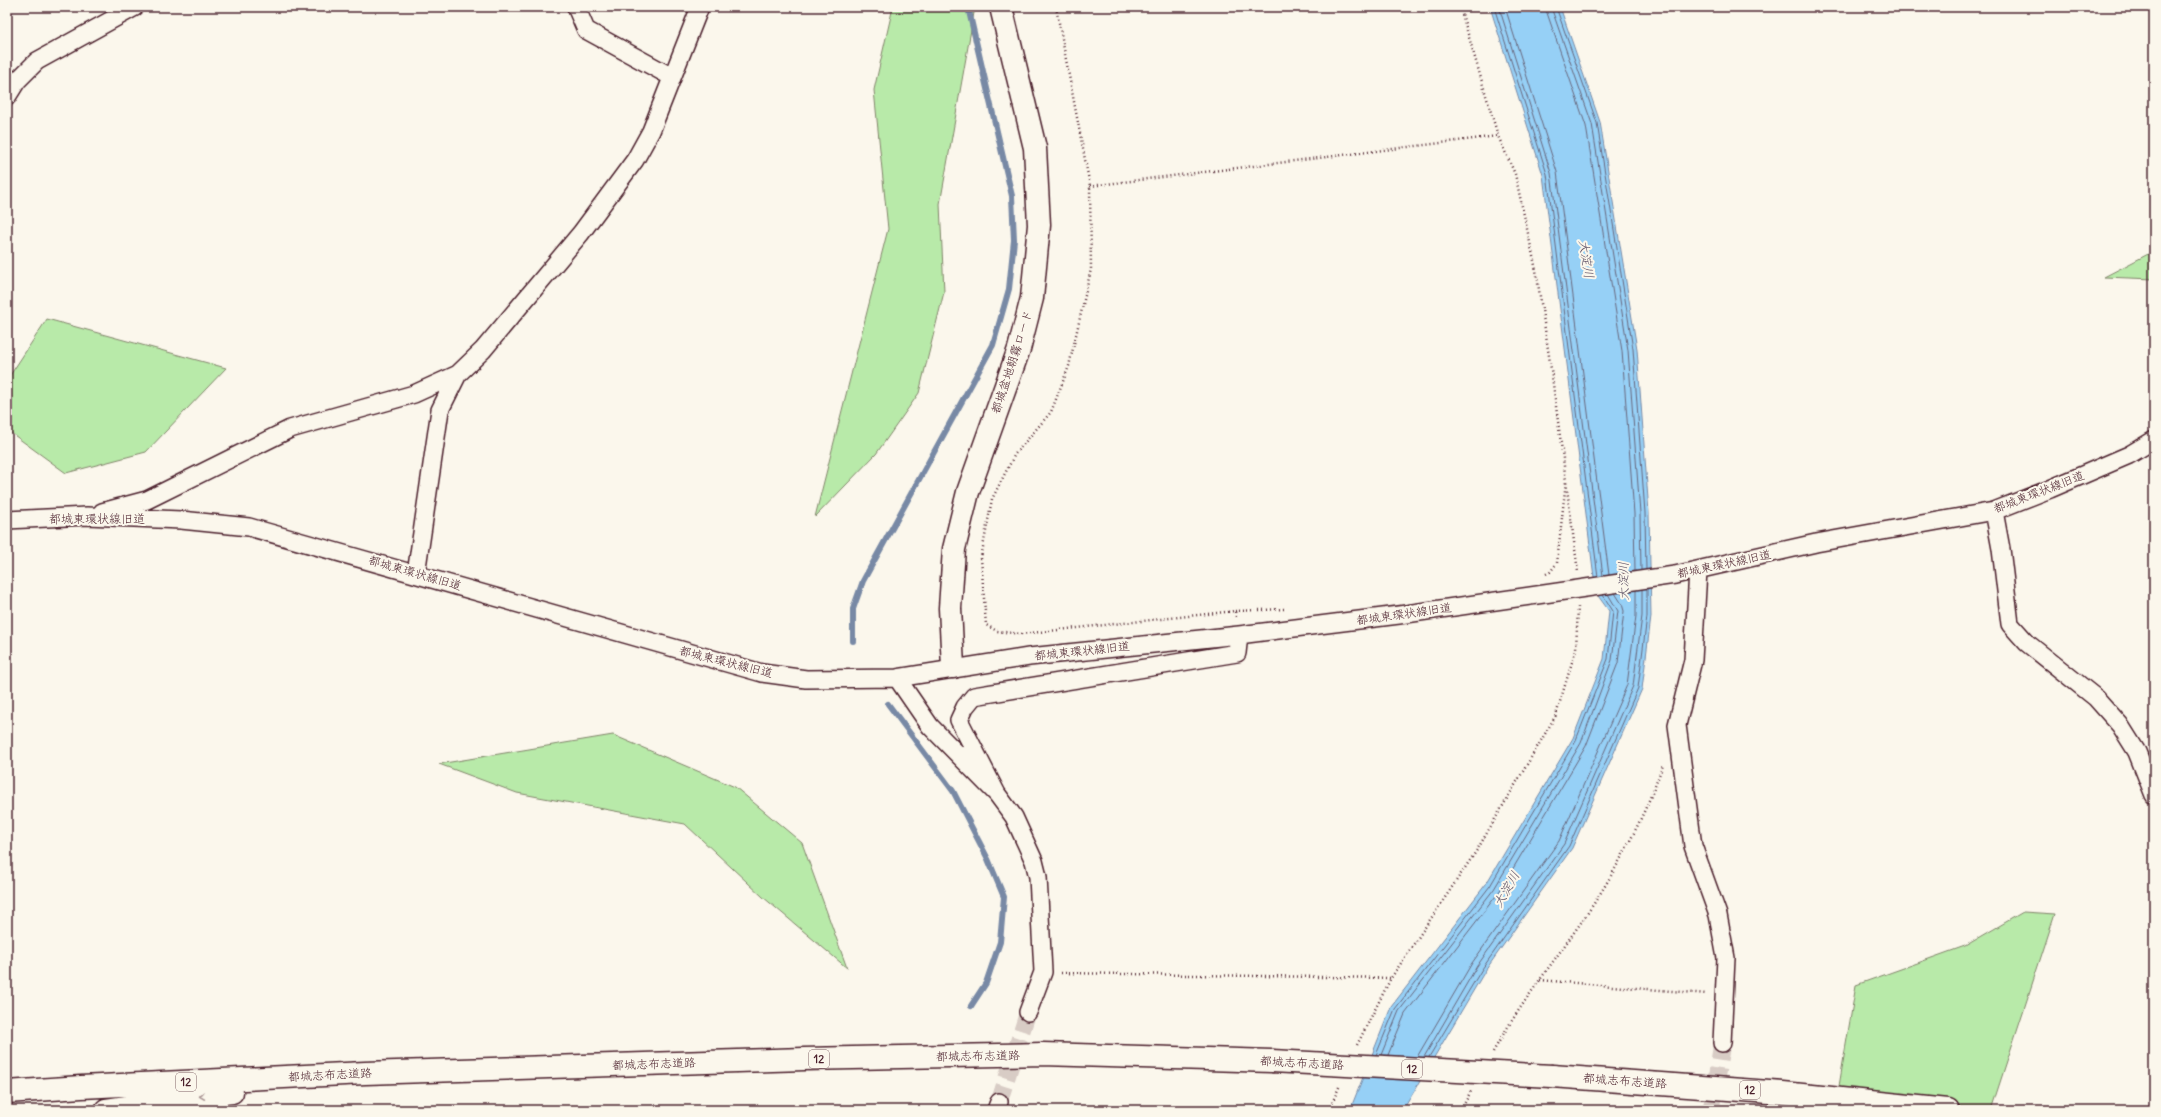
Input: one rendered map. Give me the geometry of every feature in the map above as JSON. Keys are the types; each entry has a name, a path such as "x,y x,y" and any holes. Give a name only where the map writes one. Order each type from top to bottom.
{"main road":[{"name":"都城盆地朝霧ロード","path":"953,668 950,608 954,549 968,492 1019,349 1032,298 1039,225 1035,148 1001,7"},
{"name":"都城志布志道路","path":"7,1092 365,1073 1043,1054 1272,1061 1552,1076 1783,1093 1948,1110"},
{"path":"7,1078 194,1073 365,1073"},
{"path":"106,1110 365,1073"}],"street":[{"path":"7,97 16,80 37,61 135,7"},
{"path":"576,7 586,30 672,77"},
{"path":"87,516 147,500 216,464 290,429 414,394 458,374 483,350 582,233 635,160 651,131 700,7"},
{"path":"416,574 440,410 458,374"},
{"name":"都城東環状線旧道","path":"7,520 87,516 181,520 249,528 762,673 806,679 897,678 953,668 1111,647 1239,635 1399,615 1674,575 1816,543 1994,511 2129,455 2154,440"},
{"path":"1994,511 2001,549 2010,624 2027,643 2096,698 2120,725 2137,752 2154,795"},
{"path":"1698,570 1693,660 1677,724 1693,846 1718,915 1726,958 1722,1043"},
{"path":"997,794 959,720 964,707 974,696 1237,653 1239,635"},
{"path":"897,678 930,726 997,794 1014,817 1034,861 1038,877 1043,972 1028,1012"}],"path":[{"path":"1056,7 1090,186 1091,269 1069,366 1051,412 1015,454 992,499 981,558 986,625 997,631 1021,634 1235,611 1239,635"},
{"path":"1043,972 1391,978 1477,850 1556,715 1576,648 1582,588 1536,270 1515,174 1498,136 1460,7"},
{"path":"1090,186 1498,136"},
{"path":"1542,576 1550,572 1557,563 1566,481"},
{"path":"1492,1054 1511,1020 1590,910 1626,847 1655,788 1665,760"},
{"path":"1540,980 1724,995"},
{"path":"1461,1110 1473,1088"}],"green space":[{"path":"893,7 975,7 940,204 944,292 919,393 876,454 815,517 888,229 874,90"},
{"path":"2154,251 2154,279 2104,277"},
{"path":"47,319 226,368 146,452 66,473 7,430 7,380"},
{"path":"613,735 735,787 802,843 847,968 763,897 685,824 517,793 439,764"},
{"path":"2023,912 2055,914 1991,1110 1835,1110 1856,985 1965,946"}],"water":[{"name":"大淀川","path":"1490,7 1560,7 1600,122 1637,349 1649,513 1651,617 1642,689 1572,848 1485,971 1403,1110 1350,1110 1391,1007 1486,884 1573,738 1604,659 1609,611 1596,593 1543,175"}],"waterway":[{"path":"853,641 853,609 863,581 993,345 1009,289 1014,240 1012,196 968,7"},
{"path":"888,704 953,791 988,859 1004,897 1000,942 986,983 971,1006"}],"tunnel":[{"path":"999,1102 1028,1012"},
{"path":"1711,1110 1722,1043"}]}
